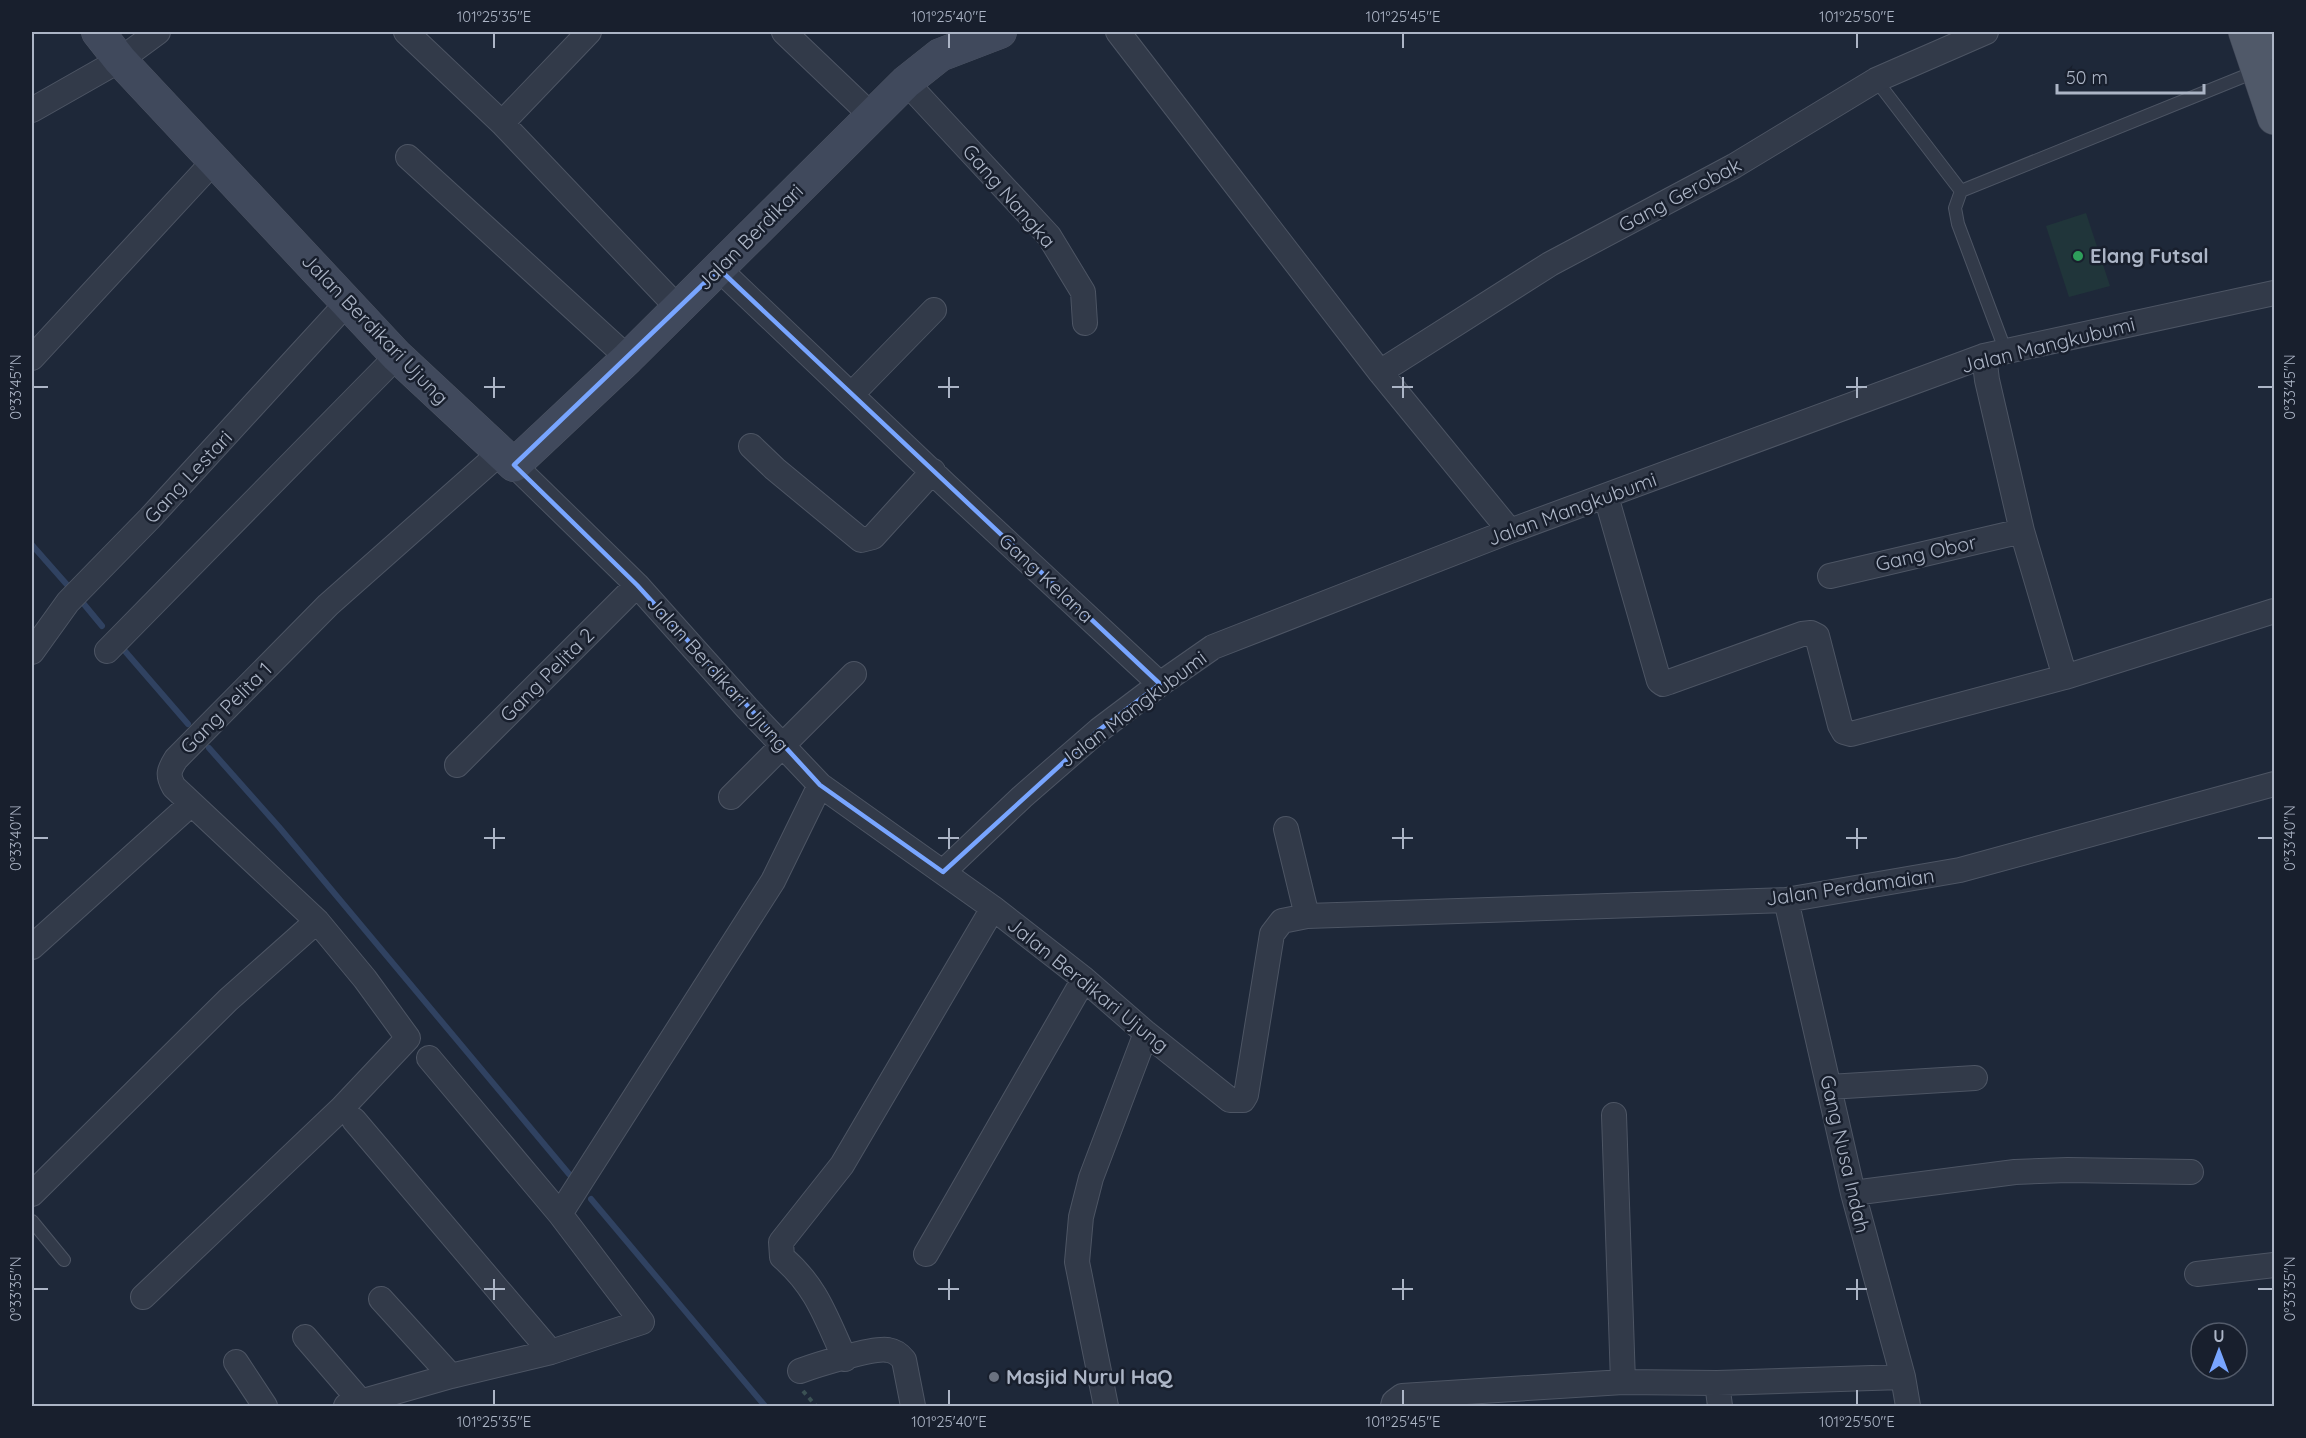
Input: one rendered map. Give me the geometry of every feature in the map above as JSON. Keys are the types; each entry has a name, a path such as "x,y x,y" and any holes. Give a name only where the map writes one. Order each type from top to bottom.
{"main road":[{"path":"2245,32 2266,57"},
{"path":"2271,32 2266,57 2274,118"}],"street":[{"name":"Jalan Berdikari Ujung","path":"98,32 120,60 397,356 508,459 637,585 820,785 993,908 1084,979 1146,1033 1230,1100 1243,1100 1246,1095 1272,934 1282,921 1307,916"},
{"path":"32,110 120,60 159,32"},
{"path":"406,32 502,123 678,308"},
{"path":"784,32 872,116"},
{"name":"Jalan Berdikari","path":"508,459 628,358 906,82 940,55 1000,32"},
{"path":"1118,32 1380,372 1510,531"},
{"name":"Gang Gerobak","path":"1380,372 1550,264 1734,166 1876,80 1986,32"},
{"path":"502,123 576,36"},
{"name":"Gang Nangka","path":"906,82 1049,236 1083,292 1085,323"},
{"path":"408,157 628,358"},
{"path":"32,358 215,160"},
{"name":"Gang Kelana","path":"719,269 1160,684"},
{"name":"Jalan Mangkubumi","path":"943,872 1022,797 1090,737 1214,647 1510,531 1995,354 2274,293"},
{"name":"Gang Lestari","path":"32,652 68,602 150,518 347,303"},
{"path":"852,394 934,310"},
{"path":"1995,354 1987,380 2022,531 2065,677"},
{"path":"107,651 397,356"},
{"path":"752,446 775,469 861,540 873,537 933,471"},
{"name":"Gang Pelita 1","path":"143,1297 342,1108 408,1038 365,979 317,921 174,787 169,770 176,759 328,605 508,459"},
{"path":"1606,496 1659,681 1663,684 1802,634 1812,633 1817,636 1840,725 1844,732 1851,734 2065,677 2274,611"},
{"name":"Gang Obor","path":"1830,576 2022,531"},
{"name":"Gang Pelita 2","path":"457,765 637,585"},
{"path":"731,797 781,744 854,674"},
{"name":"Jalan Perdamaian","path":"1307,916 1786,900 1960,870 2274,784"},
{"path":"560,1214 773,881 820,785"},
{"path":"32,948 191,804"},
{"path":"1286,829 1307,916"},
{"name":"Gang Nusa Indah","path":"1786,900 1853,1193 1903,1377 1908,1407"},
{"path":"845,1359 814,1293 798,1271 782,1257 781,1242 842,1165 993,908"},
{"path":"32,1194 228,1000 317,921"},
{"path":"926,1254 1084,979"},
{"path":"1106,1407 1077,1262 1081,1217 1091,1178 1146,1033"},
{"path":"305,1337 354,1405 451,1376 551,1352 642,1322 560,1214 429,1058"},
{"path":"1830,1087 1975,1078"},
{"path":"1614,1115 1623,1382"},
{"path":"354,1120 551,1352"},
{"path":"1853,1193 2015,1172 2068,1170 2191,1172"},
{"path":"2197,1274 2274,1265"},
{"path":"381,1299 451,1376"},
{"path":"800,1371 887,1350 900,1355 907,1366 913,1407"},
{"path":"236,1362 266,1407"},
{"path":"1393,1407 1394,1402 1402,1396 1623,1382 1719,1395 1903,1377"}],"lane":[{"path":"1995,354 1958,224 1955,208 1961,191 2266,57"},
{"path":"1876,80 1961,191"},
{"path":"32,1221 63,1260"}],"highlighted area":[{"path":"719,269 1160,684 1099,730 943,872 820,785 637,585 514,465"}],"green space":[{"name":"Elang Futsal","path":"2086,213 2110,286 2069,297 2046,226"}],"waterway":[{"path":"32,545 69,587"},
{"path":"83,603 102,626"},
{"path":"124,650 188,724"},
{"path":"209,748 279,827 569,1174"},
{"path":"591,1199 765,1406"}],"place":[{"name":"Elang Futsal","path":"2078,256"},
{"name":"Masjid Nurul HaQ","path":"994,1377"}]}
